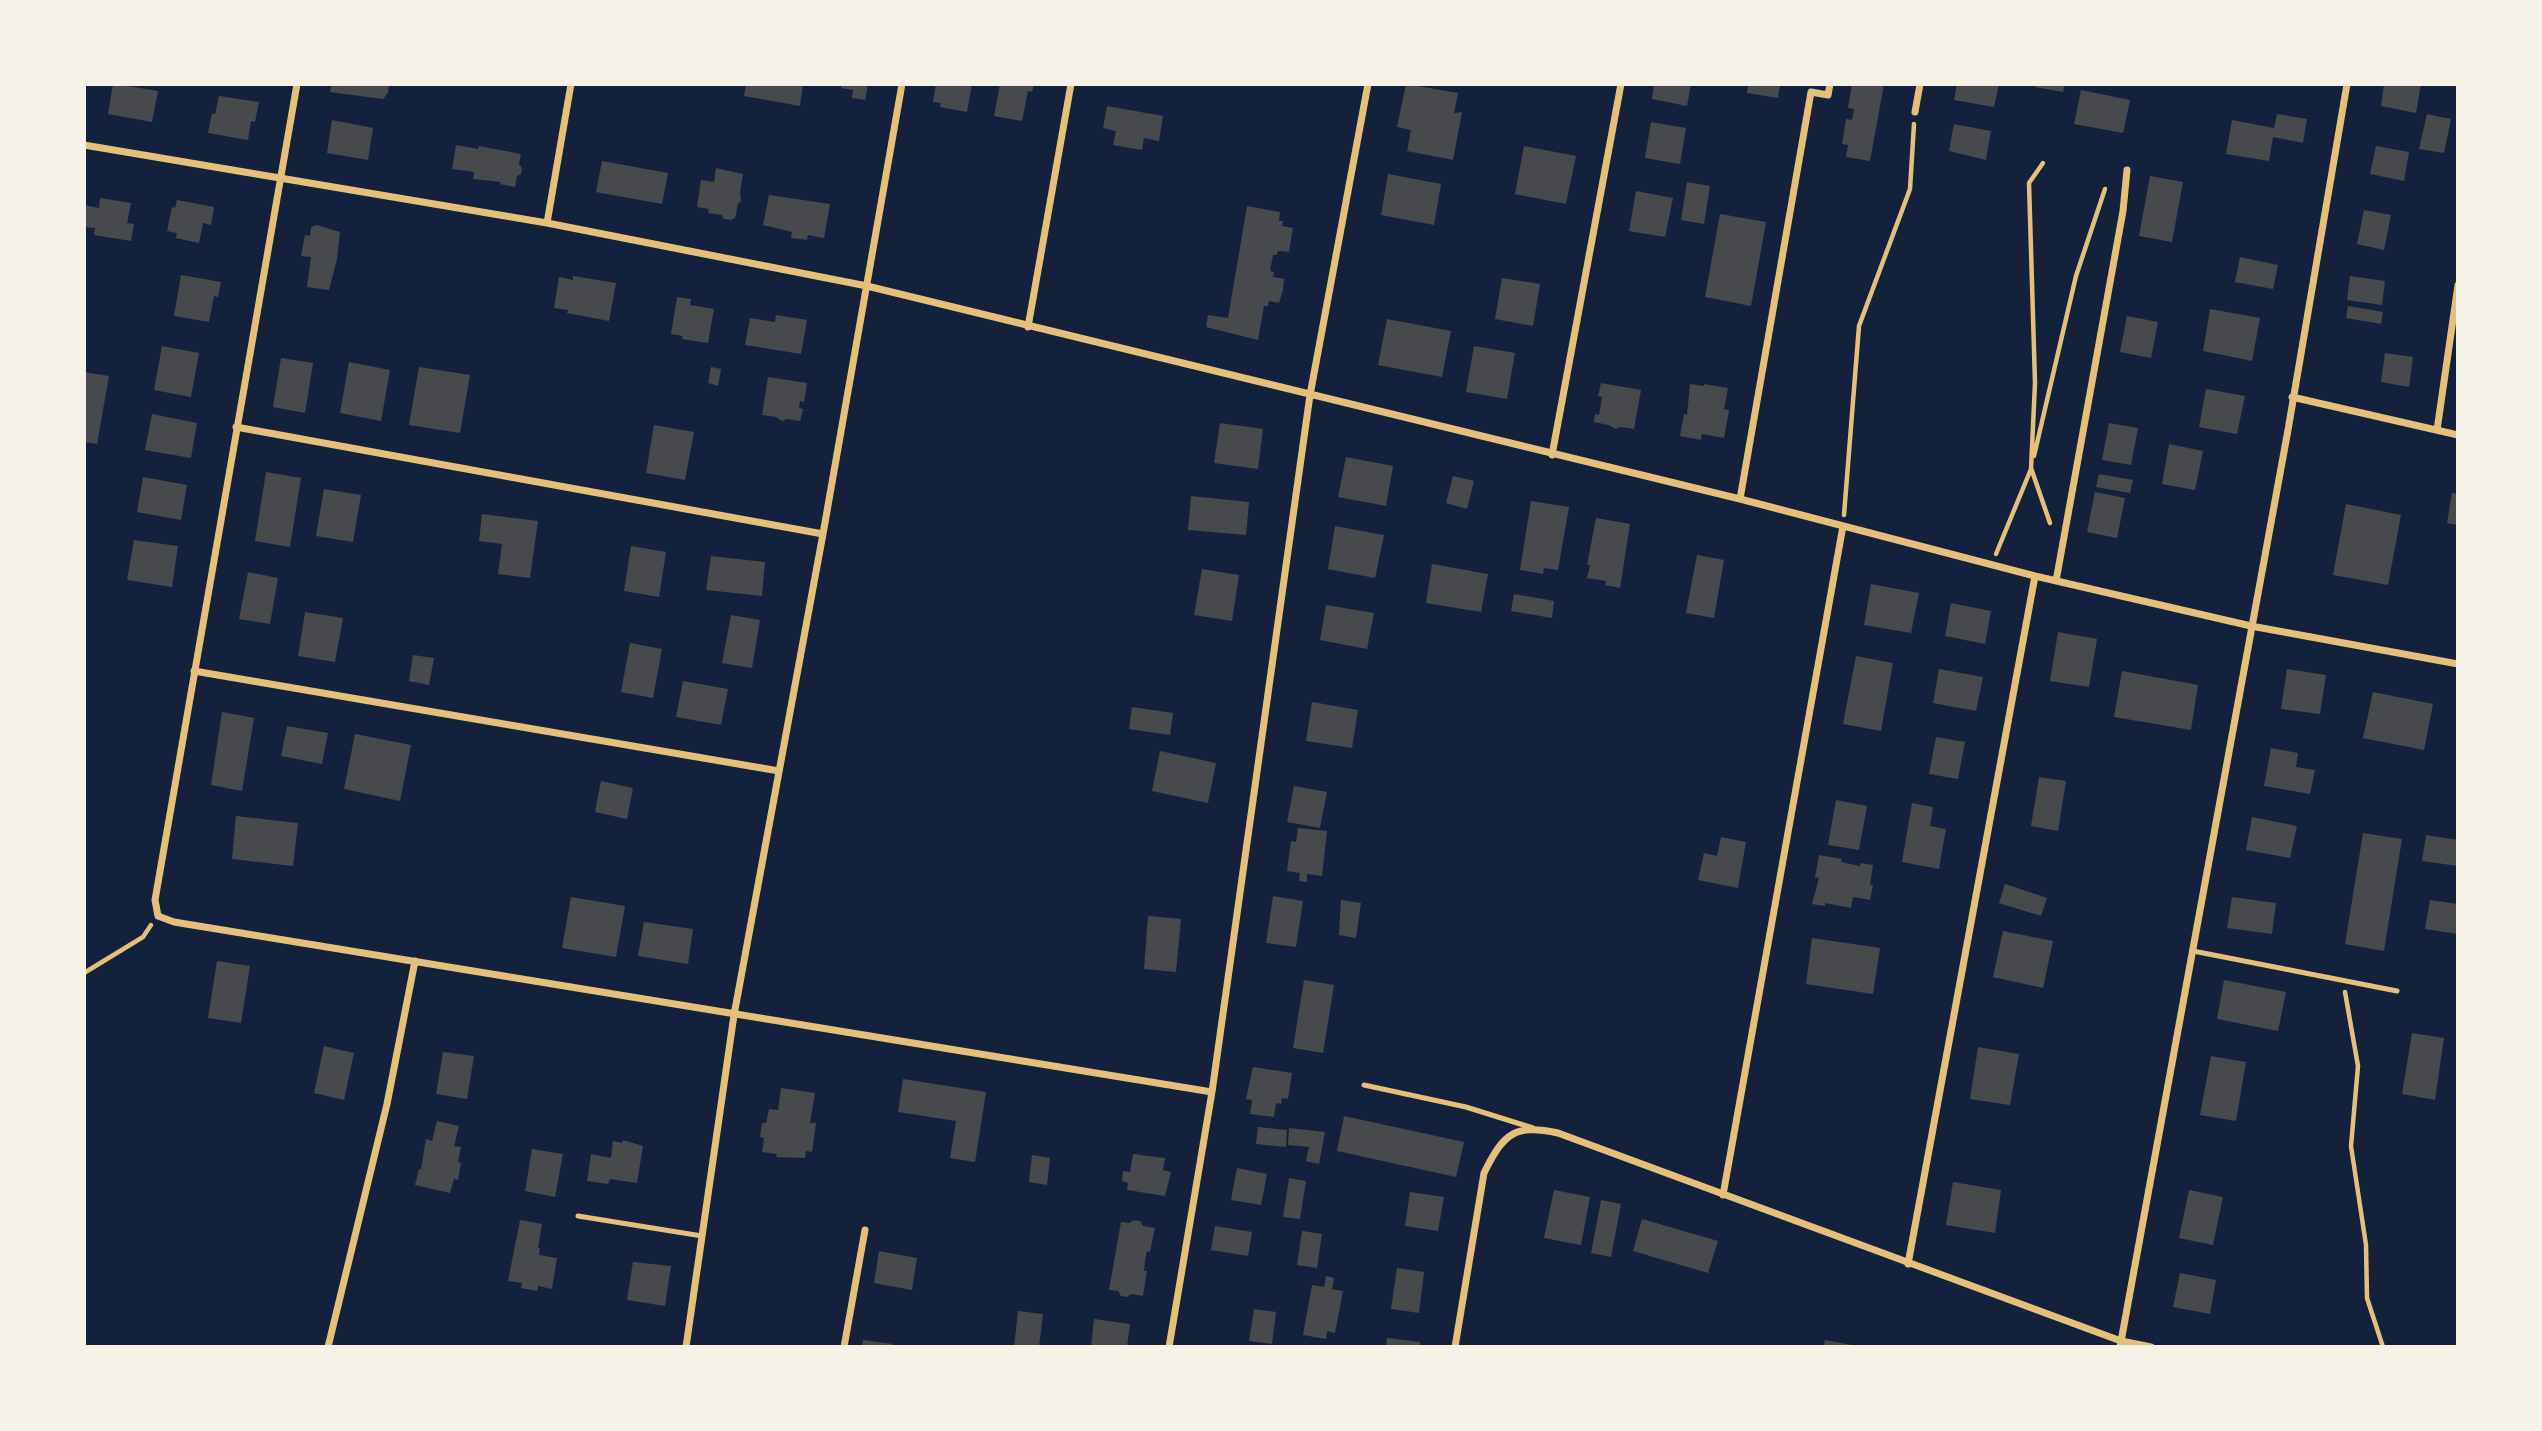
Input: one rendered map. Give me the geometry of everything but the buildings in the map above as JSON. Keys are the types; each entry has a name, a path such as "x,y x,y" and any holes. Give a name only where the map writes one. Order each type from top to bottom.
{"street":[{"path":"297,84 155,900 158,915 174,922 1212,1092"},
{"path":"547,223 571,84"},
{"path":"686,1347 734,1015 823,534 902,84"},
{"path":"1028,327 1071,84"},
{"path":"1169,1347 1212,1092 1310,395 1368,84"},
{"path":"1552,455 1621,84"},
{"path":"1740,499 1811,92 1828,95 1830,84"},
{"path":"1915,113 1920,84"},
{"path":"2120,1344 2252,626 2347,84"},
{"path":"84,145 547,223 867,286 1740,499 2056,581 2252,626 2458,664"},
{"path":"2056,581 2123,211 2127,170"},
{"path":"2437,430 2458,285"},
{"path":"2292,397 2458,435"},
{"path":"236,428 823,534"},
{"path":"1723,1195 1843,526"},
{"path":"1908,1264 2035,576"},
{"path":"194,671 779,771"},
{"path":"328,1347 387,1104 415,961"},
{"path":"1454,1347 1484,1173 1508,1135 1534,1128 1558,1133 2120,1344 2151,1347"},
{"path":"844,1347 864,1230"}],"lane":[{"path":"2193,951 2397,991"},
{"path":"1364,1085 1466,1107 1534,1128"},
{"path":"578,1216 702,1236"}],"path":[{"path":"1843,526 1859,326 1910,188 1915,113"},
{"path":"2043,163 2029,183 2035,383 2031,469 2062,553"},
{"path":"1992,565 2031,469 2076,276 2105,189"},
{"path":"84,973 143,937 158,915"},
{"path":"2322,976 2344,989 2356,1053 2358,1066 2351,1146 2366,1245 2367,1298 2383,1347"}]}
